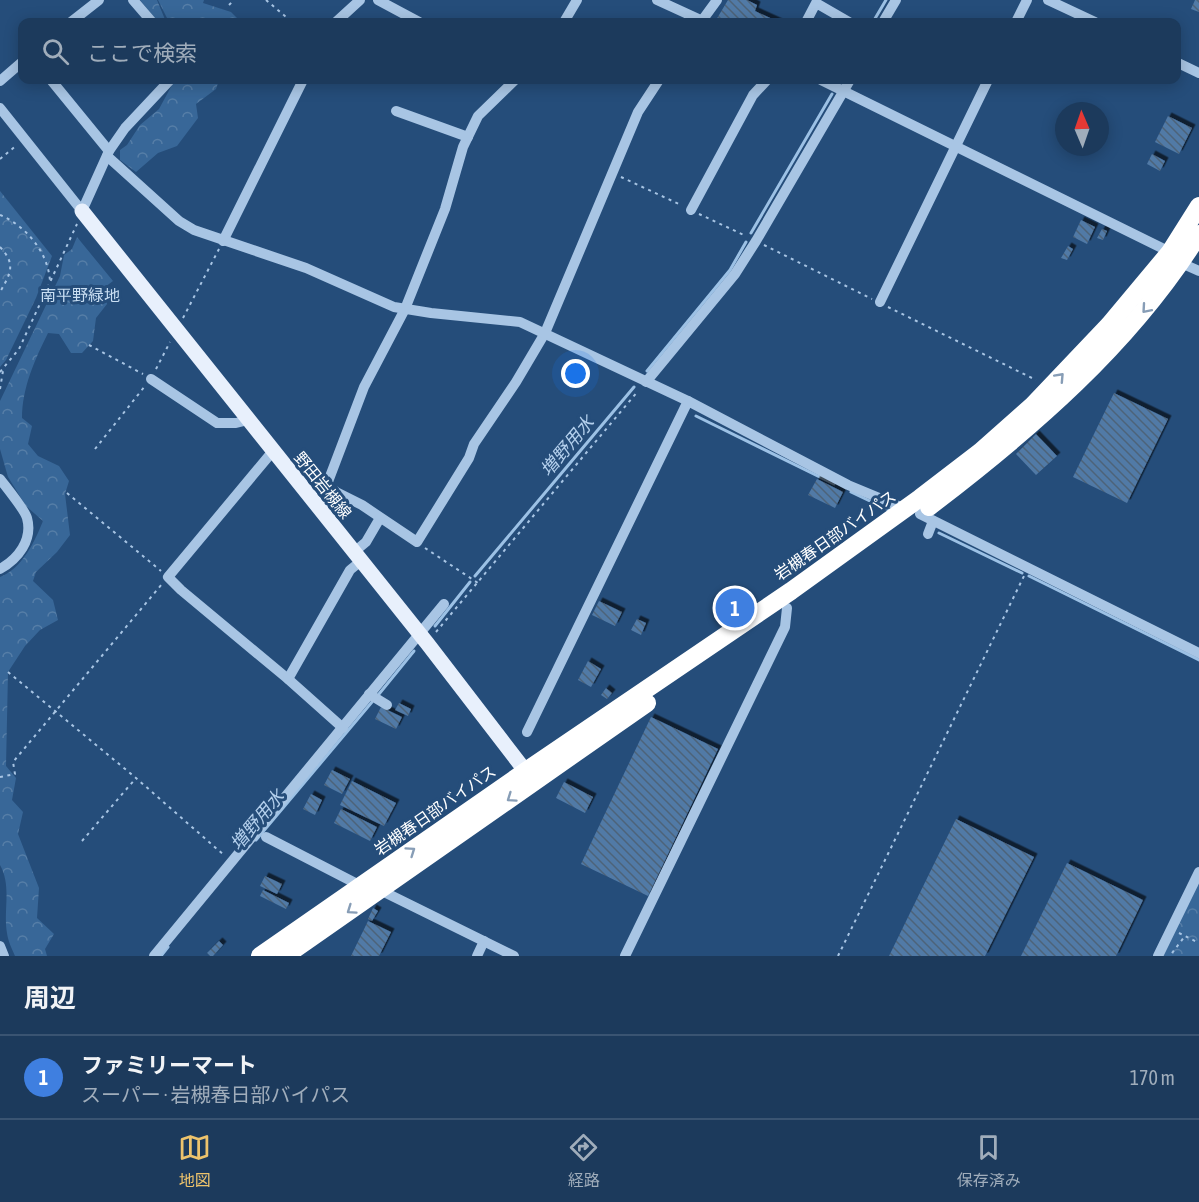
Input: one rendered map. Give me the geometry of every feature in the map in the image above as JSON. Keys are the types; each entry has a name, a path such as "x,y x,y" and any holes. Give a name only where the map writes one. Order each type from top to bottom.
{"highway":[{"name":"岩槻春日部バイパス","path":"260,956 361,886 787,608 920,515 989,461 1042,415 1117,341 1151,303 1176,257 1199,206"},
{"name":"岩槻春日部バイパス","path":"285,956 380,890 530,777 791,591 920,515 980,452 1034,405 1199,234"}],"main road":[{"name":"野田岩槻線","path":"82,211 423,638 530,777"}],"street":[{"path":"76,18 99,0"},
{"path":"133,0 149,18"},
{"path":"340,18 360,0"},
{"path":"378,0 412,18"},
{"path":"566,18 577,0"},
{"path":"657,0 695,18"},
{"path":"706,18 717,0"},
{"path":"885,18 896,0"},
{"path":"1018,18 1027,0"},
{"path":"1048,0 1086,18"},
{"path":"808,18 816,3 842,18"},
{"path":"1181,64 1199,73"},
{"path":"0,81 18,65"},
{"path":"54,84 108,153 179,221 194,230 306,268 383,303 405,309 520,322 688,401 848,484 920,515 1199,653"},
{"path":"0,108 82,211 108,153 125,128 166,84"},
{"path":"223,241 301,84"},
{"path":"511,84 477,116 445,209 405,309 364,387 326,487 362,505 417,542 469,459 474,444 516,382 545,333 638,112 656,84"},
{"path":"691,210 753,95 763,84"},
{"path":"830,84 1176,257 1199,271"},
{"path":"646,382 735,274 847,84"},
{"path":"880,302 986,84"},
{"path":"396,111 468,137"},
{"path":"151,379 217,423 236,423 248,420"},
{"path":"527,732 688,401"},
{"path":"273,451 168,576 181,590 343,728"},
{"path":"0,479 27,518 26,543 12,562 0,569"},
{"path":"320,510 335,491"},
{"path":"920,515 928,534"},
{"path":"288,679 380,518"},
{"path":"154,956 369,694 423,638 444,604"},
{"path":"625,956 727,746 736,732 785,627 787,608"},
{"path":"369,694 387,705"},
{"path":"266,837 361,886 380,890 514,956"},
{"path":"1158,956 1199,872"},
{"path":"477,956 484,941"},
{"path":"0,946 4,956"}],"path":[{"path":"229,5 234,0"},
{"path":"266,0 287,18"},
{"path":"0,159 25,139"},
{"path":"0,389 2,371 19,349 82,211"},
{"path":"0,215 18,225 37,244 51,278 50,284"},
{"path":"95,449 151,379 223,241"},
{"path":"756,241 1051,387"},
{"path":"0,247 8,255 11,268 0,292"},
{"path":"89,345 151,379"},
{"path":"423,638 478,583 646,382"},
{"path":"0,777 15,774 13,762 168,576 67,493"},
{"path":"417,542 478,583"},
{"path":"838,956 1029,568"},
{"path":"8,672 56,710 231,861"},
{"path":"82,841 136,778"},
{"path":"1171,929 1199,943"},
{"path":"1171,956 1185,936"}],"green space":[{"path":"140,0 157,0 164,18 155,18"},
{"path":"158,0 204,0 203,3 231,12 237,18 167,18"},
{"path":"218,84 216,89 196,104 198,118 177,146 158,153 136,172 120,160 120,150 127,145 140,125 159,109 172,85"},
{"path":"0,191 52,256 36,298 6,360 0,367"},
{"name":"南平野緑地","path":"77,237 113,281 105,287 107,304 96,318 93,341 82,353 71,353 59,334 48,333 30,374 24,396 22,418 32,426 28,444 38,456 59,466 69,481 65,494 70,535 57,552 36,572 33,581 53,600 58,620 40,630 25,646 8,672 6,766 16,778 12,800 23,812 18,834 39,888 37,918 54,934 45,949 47,956 15,956 7,933 6,881 0,865 0,577 15,568 21,561 32,545 43,521 26,506 8,477 0,449 0,401 60,276 64,255 72,249"},
{"path":"1199,872 1199,956 1158,956"}],"building":[{"path":"728,0 747,0 757,5 755,11 770,18 717,18"},
{"path":"1195,0 1199,0 1199,12 1191,9"},
{"path":"1168,116 1192,128 1179,154 1155,142"},
{"path":"1152,154 1165,161 1160,171 1147,164"},
{"path":"1081,220 1095,227 1087,244 1073,237"},
{"path":"1102,229 1107,231 1103,240 1097,238"},
{"path":"1068,246 1073,249 1067,260 1061,258"},
{"path":"1114,393 1168,419 1127,503 1073,477"},
{"path":"1036,434 1057,456 1036,475 1016,454"},
{"path":"817,479 843,492 835,508 808,495"},
{"path":"599,601 622,612 615,626 592,615"},
{"path":"637,619 646,623 641,635 631,630"},
{"path":"588,661 601,669 591,687 578,680"},
{"path":"606,688 612,693 607,699 601,695"},
{"path":"399,703 411,709 408,716 395,710"},
{"path":"381,707 402,717 396,729 375,719"},
{"path":"651,717 718,749 648,896 581,864"},
{"path":"332,770 350,779 342,794 324,785"},
{"path":"352,781 396,803 384,826 340,805"},
{"path":"564,782 593,797 585,813 556,798"},
{"path":"311,794 322,800 315,815 303,809"},
{"path":"341,809 377,827 370,841 334,823"},
{"path":"956,819 1034,857 985,956 889,956"},
{"path":"1067,863 1143,900 1116,956 1021,956"},
{"path":"265,876 282,884 277,894 260,886"},
{"path":"263,890 289,903 286,909 260,896"},
{"path":"373,908 378,911 372,921 368,919"},
{"path":"368,921 391,932 379,956 351,956"},
{"path":"219,941 223,945 213,956 210,956 207,953"}],"waterway":[{"path":"875,18 886,0"},
{"path":"751,233 832,94"},
{"path":"647,371 730,270 746,242"},
{"name":"増野用水","path":"475,576 634,387"},
{"path":"696,416 834,484"},
{"path":"851,492 891,511"},
{"path":"939,533 1022,573"},
{"path":"1029,576 1199,660"},
{"name":"増野用水","path":"435,626 470,582"},
{"name":"増野用水","path":"379,694 414,651"},
{"name":"増野用水","path":"256,840 372,702"},
{"name":"増野用水","path":"161,956 168,947"}],"place":[{"name":"ファミリーマート","path":"735,608"}]}
